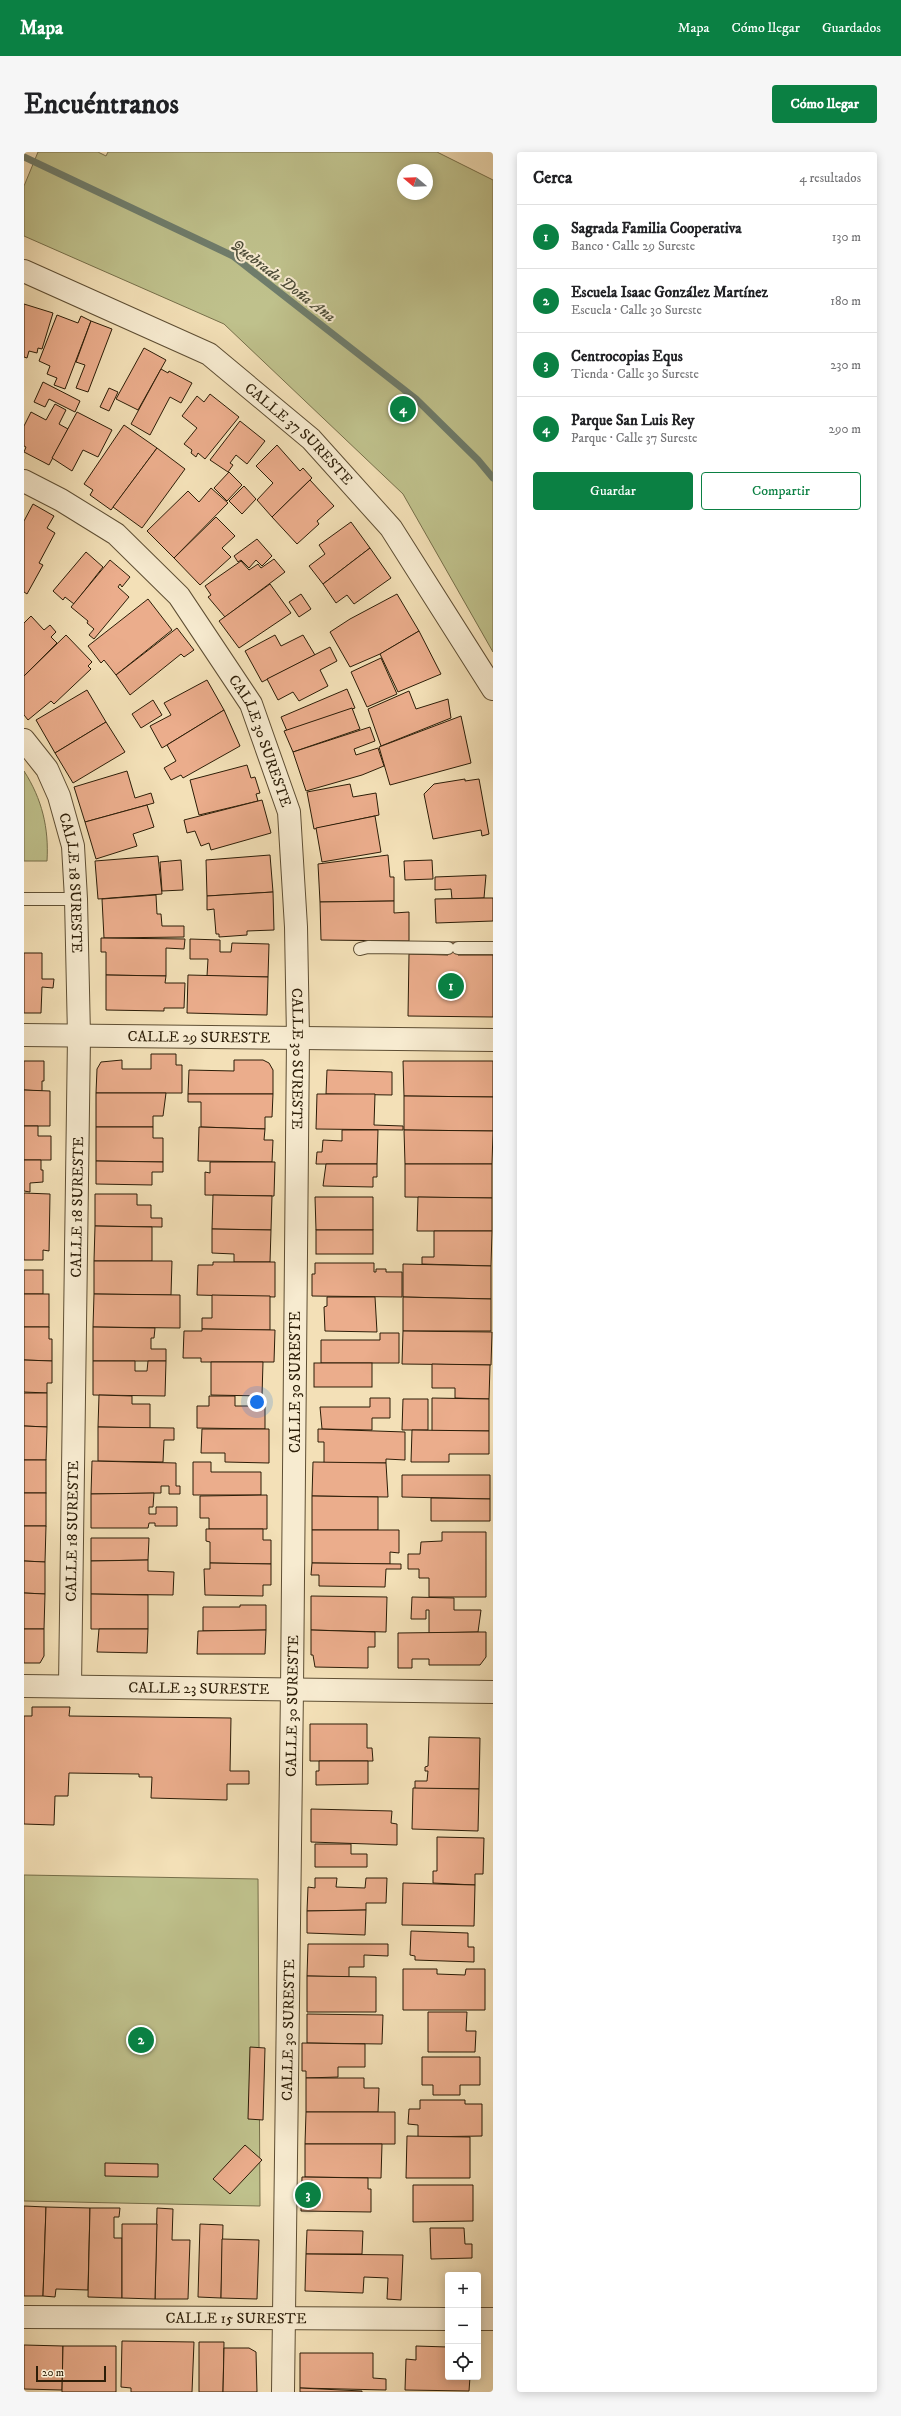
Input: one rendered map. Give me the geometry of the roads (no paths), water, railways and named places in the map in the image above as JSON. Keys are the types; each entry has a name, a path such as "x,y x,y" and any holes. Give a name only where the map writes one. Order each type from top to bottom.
{"street":[{"name":"CALLE 37 SURESTE","path":"24,271 209,354 311,439 391,528 493,688"},
{"name":"CALLE 30 SURESTE","path":"24,480 61,500 116,534 179,596 251,704 289,812 296,927 298,1037 292,1690 283,2392"},
{"name":"CALLE 18 SURESTE","path":"24,740 47,769 59,796 73,846 76,899 79,1036 70,1686"},
{"name":"CALLE 29 SURESTE","path":"24,1035 493,1040"},
{"name":"CALLE 23 SURESTE","path":"24,1686 493,1692"},
{"name":"CALLE 15 SURESTE","path":"24,2317 284,2320 445,2319"},
{"path":"481,2319 493,2319"}],"lane":[{"path":"24,898 76,899"},
{"path":"360,950 368,947 493,948"}],"waterway":[{"name":"Quebrada Doña Ana","path":"24,157 233,256 416,399 478,460 493,478"}],"place":[{"name":"Parque San Luis Rey","path":"403,409"},
{"name":"Sagrada Familia Cooperativa","path":"451,986"},
{"name":"Escuela Isaac González Martínez","path":"141,2040"},
{"name":"Centrocopias Equs","path":"308,2195"}]}
